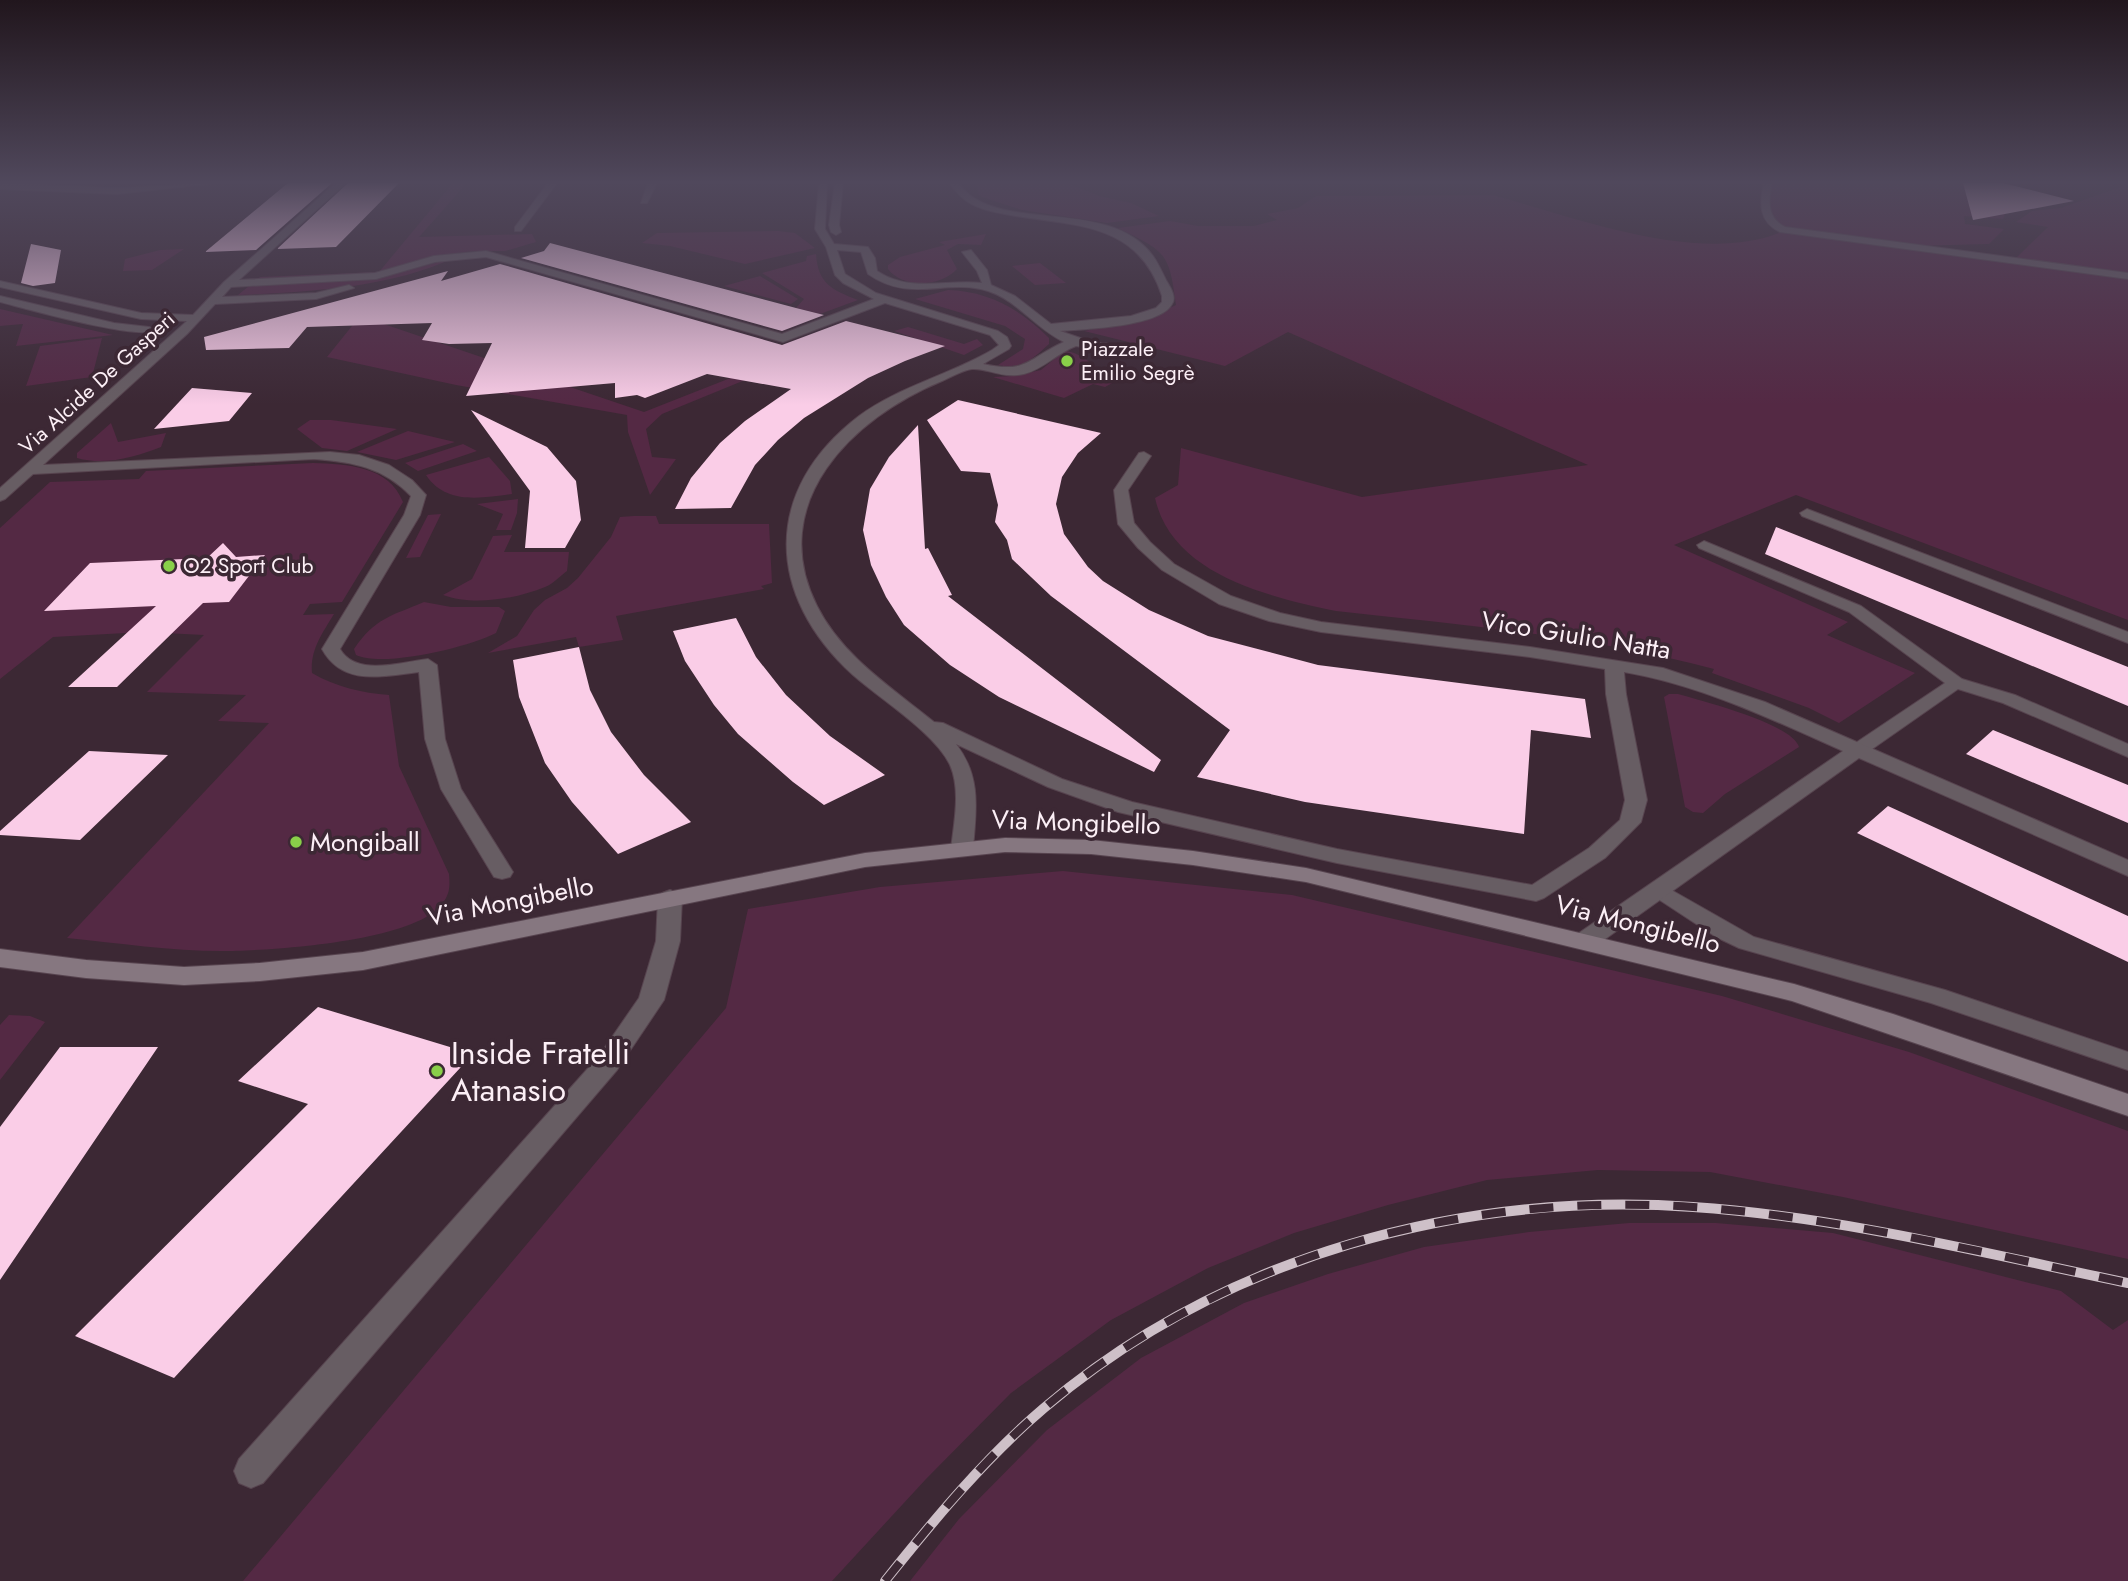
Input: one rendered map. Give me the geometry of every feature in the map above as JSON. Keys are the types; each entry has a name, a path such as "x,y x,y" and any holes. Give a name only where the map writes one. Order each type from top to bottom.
{"street":[{"name":"Via Alcide De Gasperi","path":"0,496 183,332 228,284 259,257"},
{"path":"228,284 376,276 434,259 457,257"},
{"path":"212,300 316,296 475,257"},
{"path":"496,257 783,338 884,299"},
{"path":"834,257 840,275 858,289 976,327 1003,340 1005,346 972,365 929,382 880,408 845,435 820,464 799,503 791,546 801,595 826,637 886,695 947,742 961,767 966,785 962,849"},
{"path":"971,257 982,270 987,284 985,287"},
{"path":"1049,328 1129,320 1167,305 1168,298 1161,276 1148,257"},
{"path":"1984,257 2128,276"},
{"path":"870,258 873,272 892,285 916,289 963,285 985,287 1011,297 1049,328 1074,342 1140,351"},
{"path":"0,284 141,316 195,318"},
{"path":"0,299 114,326 183,332"},
{"path":"972,365 991,370 1020,371 1033,366 1056,348 1074,342"},
{"path":"29,470 314,456 345,457 388,468 402,476 419,495 412,515 331,649 335,659 345,667 359,671 428,665 435,739 452,789 502,872"},
{"name":"Vico Giulio Natta","path":"1144,456 1121,491 1126,524 1168,567 1224,600 1275,617 1321,627 1614,664 1657,672 1712,689 1858,750 2128,869"},
{"path":"923,722 1055,783 1126,807 1337,856 1536,893 1597,853 1630,822 1636,800 1616,694 1614,664"},
{"path":"1585,941 1858,750"},
{"name":"Via Mongibello","path":"0,958 86,969 184,976 260,972 363,961 865,860 1005,845 1091,847 1193,858 1306,875 1585,941 1807,997 2128,1105"},
{"path":"251,1471 608,1063 651,1000 668,941 670,898"}],"lane":[{"path":"1807,513 2128,638"},
{"path":"1704,545 1855,609 1956,683 2009,699 2128,751"},
{"path":"1858,750 1956,683"},
{"path":"1659,890 1724,932 1747,943 1937,996 2128,1062"}],"shaded area":[{"path":"172,257 152,270 123,271 125,259"},
{"path":"392,257 430,257 383,274 255,281 260,277 379,272"},
{"path":"715,257 777,257 745,264"},
{"path":"807,257 816,257 823,279 834,289 858,300 820,314 796,308 804,299 762,273 806,261"},
{"path":"900,257 951,257 957,269 942,279 912,283 888,269 888,265"},
{"path":"1162,257 1968,257 2128,278 2128,620 1796,495 1674,545 1848,622 1827,635 1915,673 1839,723 1809,708 1712,673 1714,669 1667,658 1574,640 1336,611 1254,589 1202,564 1181,546 1165,524 1155,498 1178,485 1181,448 1362,497 1588,465 1288,332 1225,366 1084,331 1144,320 1176,305 1167,264"},
{"path":"2128,257 2128,274 2016,258"},
{"path":"453,258 403,276 348,287 238,295 249,286 359,280"},
{"path":"1040,263 1066,283 1035,285 1012,266"},
{"path":"760,276 798,299 791,304 724,286"},
{"path":"948,290 977,294 1003,304 1038,328 1049,338 1049,344 1020,365 998,365 1023,349 1025,339 1005,326 915,299"},
{"path":"0,309 113,335 16,346 23,324 0,326"},
{"path":"360,316 644,412 733,377 745,380 662,414 646,429 652,457 676,459 650,495 628,432 627,415 456,385 327,357"},
{"path":"908,327 964,344 977,339 983,345 964,355 894,331"},
{"path":"102,338 92,377 26,386 40,346"},
{"path":"1064,351 1084,358 1116,381 1105,387 1093,384 1064,398 993,377 1041,370"},
{"path":"310,420 331,420 397,429 347,451 322,448 297,429"},
{"path":"111,423 118,442 166,433 161,447 141,454 109,461 77,458 77,453"},
{"path":"408,431 455,442 396,460 357,452"},
{"path":"463,444 477,451 418,471 405,463"},
{"path":"489,457 510,481 512,494 476,498 454,495 434,485 426,475"},
{"path":"313,463 366,469 388,481 403,502 342,602 310,604 303,615 334,614 315,649 312,673 349,688 389,695 399,766 449,874 447,897 426,917 402,927 372,936 304,946 203,951 67,938 269,723 218,721 246,695 147,692 204,635 144,632 53,637 0,679 0,528 50,482 139,479 146,471"},
{"path":"518,499 517,513 511,530 496,530 503,514 477,504"},
{"path":"441,514 420,557 406,558 428,515"},
{"path":"656,516 659,524 769,524 772,583 761,586 764,589 616,616 623,640 579,647 576,637 488,653 517,636 534,610 578,578 611,537 620,517"},
{"path":"512,535 504,552 569,552 567,571 545,587 508,598 468,600 443,595 472,579 493,536"},
{"path":"424,602 451,607 499,607 505,611 496,633 447,650 385,659 356,655 354,649 377,624"},
{"path":"1678,694 1745,714 1781,730 1793,738 1799,747 1725,794 1703,813 1693,812 1685,807 1664,697"},
{"path":"1063,871 1292,895 1722,996 1909,1052 2128,1131 2128,1259 1843,1197 1710,1172 1598,1170 1487,1180 1388,1205 1294,1233 1208,1268 1111,1320 1011,1393 926,1479 832,1581 243,1581 726,1008 748,909 880,887"},
{"path":"9,1015 30,1016 45,1022 0,1080 0,1025"},
{"path":"1629,1223 1716,1223 1833,1233 2061,1291 2113,1330 2128,1320 2128,1581 910,1581 959,1519 1047,1430 1141,1358 1244,1303 1328,1274 1424,1247 1529,1232"}],"building":[{"path":"28,257 60,257 55,283 33,286 21,283"},
{"path":"602,257 824,315 782,331 521,258"},
{"path":"500,264 782,345 846,321 945,346 868,378 804,418 778,440 755,465 731,508 675,509 691,478 720,443 745,421 791,389 707,374 645,398 637,395 615,398 615,383 466,396 492,343 449,344 422,340 432,323 307,327 289,348 206,350 204,337 448,271 441,281"},
{"path":"192,388 252,393 229,421 154,429"},
{"path":"958,400 1101,433 1078,453 1062,477 1056,504 1064,534 1088,567 1103,581 1149,610 1208,636 1318,665 1585,699 1591,738 1531,730 1524,834 1305,802 1197,777 1230,730 1051,596 1012,559 1007,540 995,522 998,505 990,473 961,471 927,420"},
{"path":"471,410 547,447 576,481 581,520 565,548 525,548 530,491"},
{"path":"918,425 925,549 928,548 952,595 948,596 1161,760 1154,772 999,697 950,665 904,625 886,597 871,565 863,530 870,489 889,457"},
{"path":"1776,527 2128,667 2128,706 1765,554"},
{"path":"223,543 236,557 265,555 229,602 203,603 117,687 68,687 156,606 44,611 90,563 207,558"},
{"path":"736,618 756,657 786,695 830,736 885,775 824,805 738,734 714,705 685,661 673,631"},
{"path":"579,647 590,690 611,732 644,775 691,822 618,854 572,802 545,763 519,697 513,660"},
{"path":"1993,730 2128,785 2128,823 1966,754"},
{"path":"89,751 168,755 80,840 0,835 0,831"},
{"path":"1888,806 2128,916 2128,962 1857,833"},
{"path":"318,1007 473,1054 174,1378 75,1336 308,1104 238,1081"},
{"path":"60,1047 158,1047 0,1280 0,1127"}],"railway":[{"path":"885,1581 980,1469 1022,1427 1114,1355 1188,1310 1267,1273 1349,1244 1433,1223 1519,1210 1606,1205 1693,1207 1857,1228 2128,1283"}],"place":[{"name":"Piazzale Emilio Segrè","path":"1067,361"},
{"name":"O2 Sport Club","path":"169,566"},
{"name":"Mongiball","path":"296,842"},
{"name":"Inside Fratelli Atanasio","path":"437,1071"}]}
